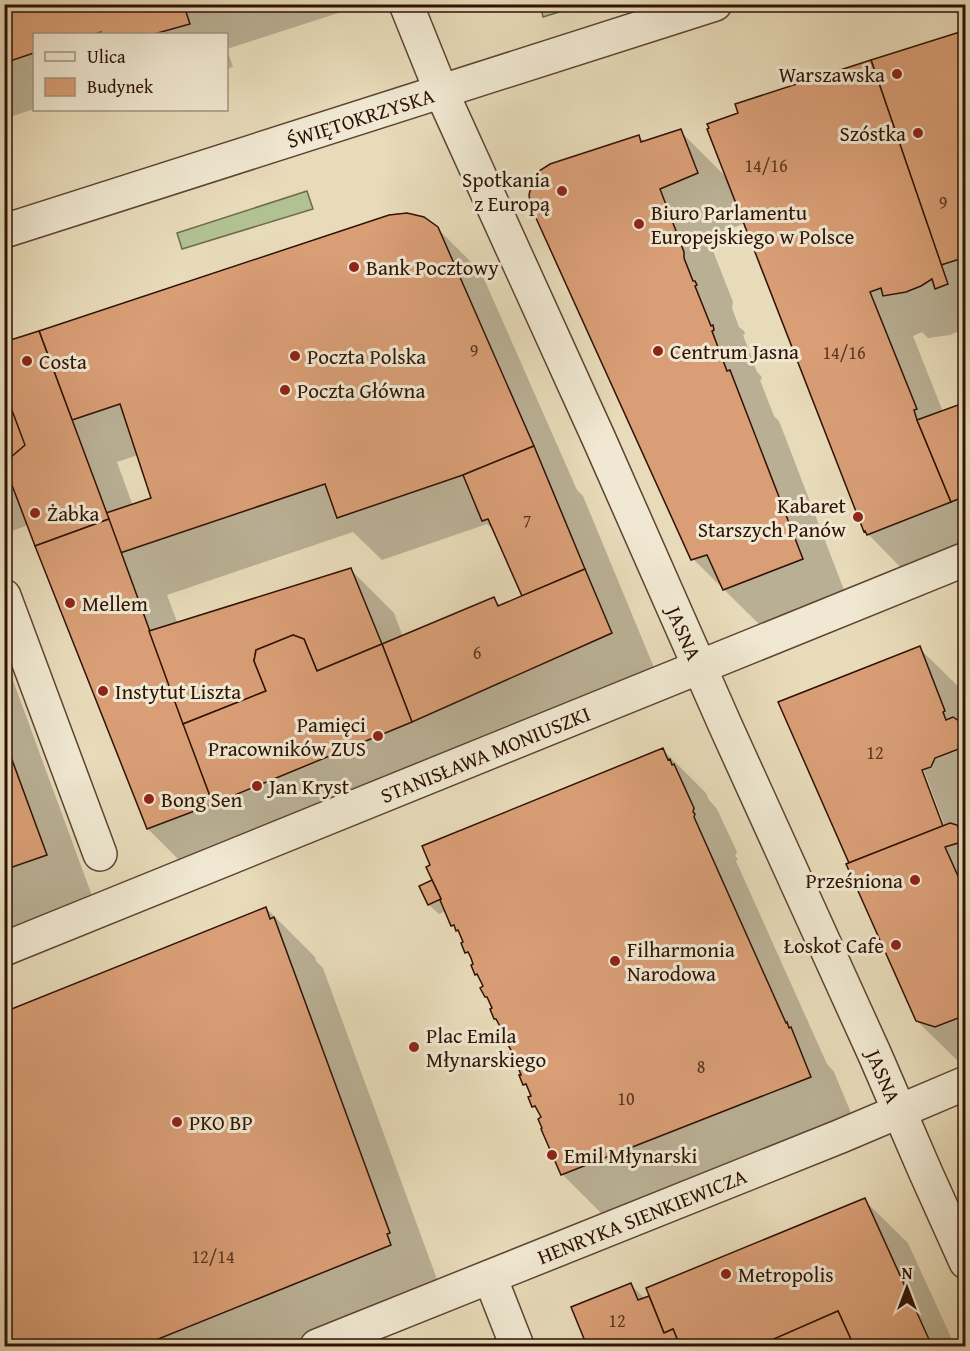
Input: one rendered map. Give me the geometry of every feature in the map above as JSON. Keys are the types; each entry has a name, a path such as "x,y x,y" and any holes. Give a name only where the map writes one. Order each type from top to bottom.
{"street":[{"name":"JASNA","path":"406,4 441,91 861,1022 966,1262"},
{"name":"ŚWIĘTOKRZYSKA","path":"7,228 715,4"},
{"name":"STANISŁAWA MONIUSZKI","path":"4,949 966,559"},
{"path":"4,596 100,854"},
{"name":"HENRYKA SIENKIEWICZA","path":"317,1347 841,1136 966,1083"},
{"path":"490,1277 517,1347"}],"green space":[{"path":"540,4 582,4 582,5 543,17"},
{"path":"307,191 313,209 182,249 177,233"}],"building":[{"path":"4,4 188,4 184,6 190,24 158,33 33,33 33,53 4,63"},
{"path":"966,30 966,257 941,265 871,60"},
{"path":"871,60 948,284 935,289 932,279 906,292 883,296 881,288 870,292 917,409 914,410 917,420 951,502 867,535 707,129 709,128 707,124 738,113 735,104"},
{"name":"Centrum Jasna","path":"681,129 698,173 660,189 684,252 684,258 693,281 697,285 695,286 711,326 713,325 714,330 712,331 727,371 730,370 803,559 723,590 707,555 691,560 531,207 529,195 532,182 539,171 550,164 639,135 641,142"},
{"name":"Poczta Główna","path":"407,213 424,217 438,227 534,446 463,475 337,518 325,484 120,553 106,513 151,498 120,404 72,420 39,331 389,215"},
{"path":"39,331 109,519 35,546 4,464 4,342"},
{"path":"4,389 25,445 4,463"},
{"path":"966,402 966,496 951,502 917,420"},
{"path":"534,446 585,569 522,596 488,519 482,521 463,475"},
{"path":"109,519 213,804 147,829 35,546"},
{"path":"351,568 382,644 317,671 304,639 293,635 256,650 254,661 266,691 183,724 149,631"},
{"path":"585,569 612,633 412,722 382,644 494,597 498,606"},
{"path":"293,635 304,639 317,671 382,644 412,722 213,804 183,724 266,691 254,661 256,650"},
{"path":"920,646 945,711 943,712 946,720 953,717 959,721 966,739 964,747 935,758 931,767 922,770 943,826 849,863 778,702"},
{"path":"4,738 47,855 4,870"},
{"name":"Filharmonia Narodowa","path":"663,748 668,760 670,759 672,765 674,764 694,808 694,817 786,1023 789,1028 791,1027 811,1077 561,1175 541,1129 538,1119 541,1117 535,1106 532,1107 528,1097 531,1096 526,1084 523,1085 516,1062 514,1064 509,1053 512,1052 499,1031 502,1030 494,1019 487,997 480,988 483,986 477,974 475,975 471,958 468,952 465,953 458,930 456,931 454,925 451,926 426,867 430,865 422,846"},
{"path":"950,823 957,825 962,837 958,843 945,847 966,894 966,1015 935,1027 916,1021 846,864"},
{"path":"432,880 441,899 428,905 419,886"},
{"name":"PKO BP","path":"266,907 270,919 274,917 390,1233 387,1234 391,1245 141,1346 4,1346 4,1012"},
{"path":"865,1198 932,1346 854,1346 838,1311 758,1346 680,1346 673,1329 664,1333 646,1288"},
{"path":"631,1283 638,1300 649,1296 664,1333 673,1329 680,1346 587,1346 571,1307"},
{"path":"838,1311 854,1346 758,1346"}],"place":[{"name":"Warszawska","path":"897,74"},
{"name":"Szóstka","path":"918,133"},
{"name":"Spotkania z Europą","path":"562,191"},
{"name":"Biuro Parlamentu Europejskiego w Polsce","path":"639,224"},
{"name":"Bank Pocztowy","path":"354,267"},
{"name":"Centrum Jasna","path":"658,351"},
{"name":"Poczta Polska","path":"295,356"},
{"name":"Costa","path":"27,361"},
{"name":"Poczta Główna","path":"285,390"},
{"name":"Żabka","path":"35,513"},
{"name":"Kabaret Starszych Panów","path":"858,517"},
{"name":"Mellem","path":"70,603"},
{"name":"Instytut Liszta","path":"103,691"},
{"name":"Pamięci Pracowników ZUS","path":"378,736"},
{"name":"Jan Kryst","path":"257,786"},
{"name":"Bong Sen","path":"149,799"},
{"name":"Prześniona","path":"915,880"},
{"name":"Łoskot Cafe","path":"896,945"},
{"name":"Filharmonia Narodowa","path":"615,961"},
{"name":"Plac Emila Młynarskiego","path":"414,1047"},
{"name":"PKO BP","path":"177,1122"},
{"name":"Emil Młynarski","path":"552,1155"},
{"name":"Metropolis","path":"726,1274"}]}
